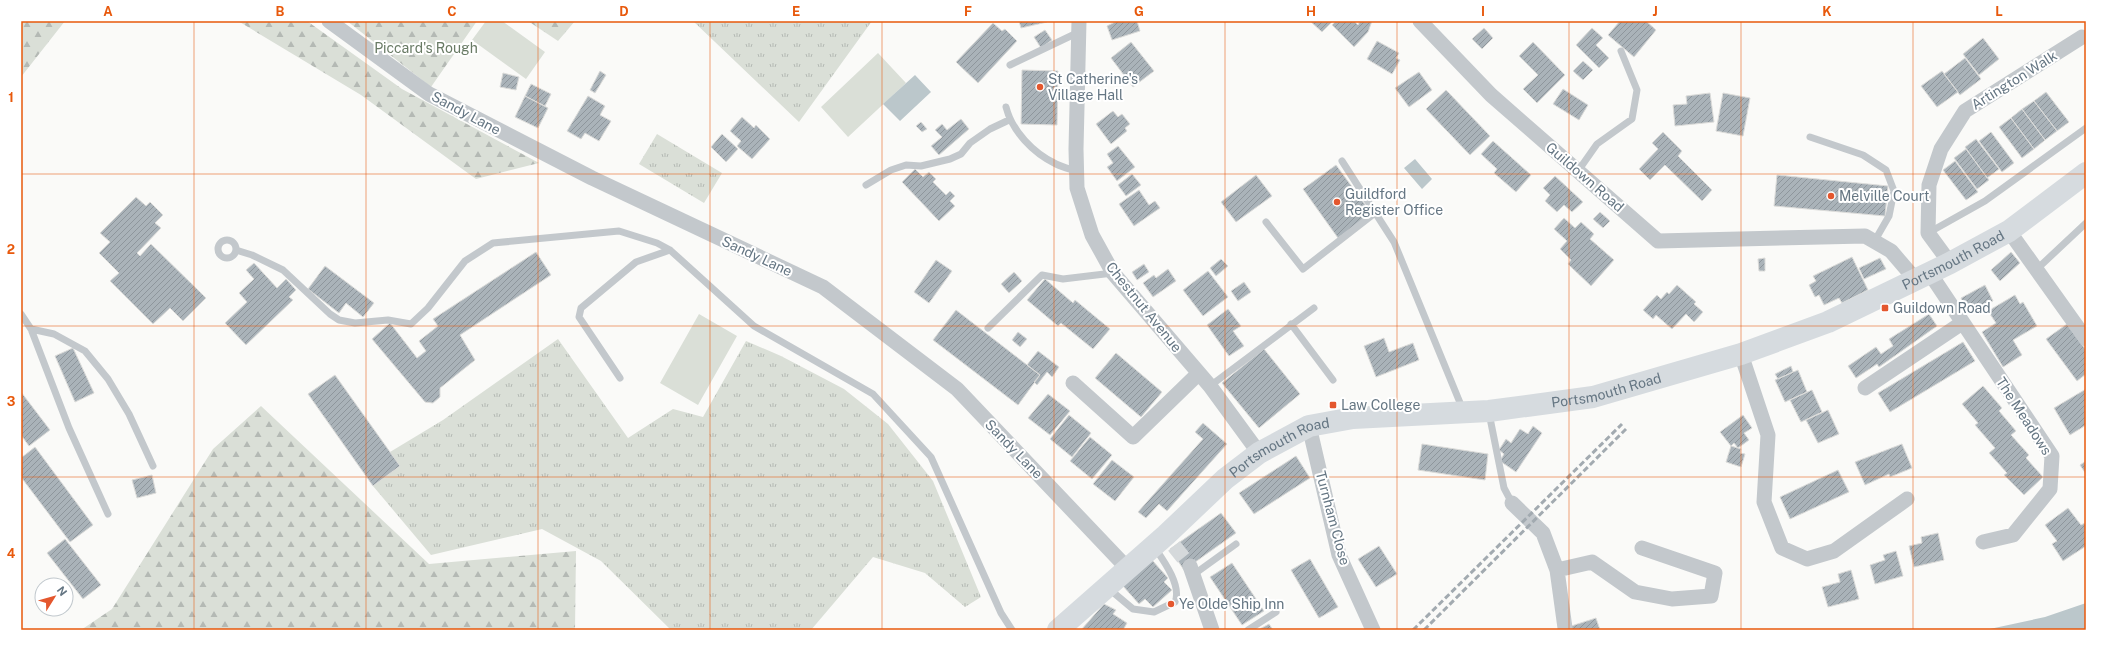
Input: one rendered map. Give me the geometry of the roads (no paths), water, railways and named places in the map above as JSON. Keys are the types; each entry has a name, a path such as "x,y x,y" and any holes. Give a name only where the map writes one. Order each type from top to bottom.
{"main road":[{"name":"Portsmouth Road","path":"1058,630 1128,569 1165,542 1225,479 1259,453 1309,426 1353,418 1489,411 1593,396 1741,354 1828,322 1922,275 1950,263 2009,231 2086,173"}],"street":[{"name":"Sandy Lane","path":"329,21 429,94 592,178 823,287 957,389 1128,569"},
{"name":"Guildown Road","path":"1420,21 1491,95 1658,241 1865,236 1891,251 1922,275"},
{"name":"Chestnut Avenue","path":"1079,26 1076,171 1077,188 1092,235 1113,273 1210,386 1259,453"},
{"name":"Artington Walk","path":"1928,234 1929,185 1941,150 1965,112 2082,37"},
{"path":"2009,231 2086,339"},
{"path":"1928,234 1950,263"},
{"name":"The Meadows","path":"1922,275 1962,322 2052,456 2050,489 2013,535 1983,542"},
{"path":"1865,388 1962,322"},
{"path":"1741,354 1768,435 1764,502 1782,548 1807,559 1834,551 1907,499"},
{"path":"1073,383 1132,437 1199,373"},
{"name":"Turnham Close","path":"1309,426 1340,555 1373,630"},
{"path":"1512,503 1543,534 1557,570 1565,628"},
{"path":"1557,570 1592,562 1635,592 1672,599 1711,596 1715,573 1642,548"},
{"path":"1191,570 1212,630"}],"lane":[{"path":"1010,65 1079,26"},
{"path":"1578,171 1596,144 1632,119 1637,90 1621,51"},
{"path":"1006,107 1010,120 1018,132 1035,150 1056,164 1076,171"},
{"path":"866,185 891,170 906,165 921,166 950,160 961,154 970,143 990,129 1010,120"},
{"path":"1928,234 1985,201 2086,128"},
{"path":"1810,137 1862,155 1886,170 1894,191 1888,216 1874,242"},
{"path":"1342,161 1394,242 1463,412"},
{"path":"1266,222 1303,269 1375,213"},
{"path":"2037,270 2086,223"},
{"path":"236,250 252,255 283,270 330,314 339,320 355,323 388,320 411,324 428,308 465,261 492,243 619,232 658,243 670,250 754,326 873,394 931,457 1001,613 1012,630"},
{"path":"620,378 579,317 581,308 636,262 670,250"},
{"path":"988,328 1042,275 1063,279 1113,273"},
{"path":"1210,386 1290,324 1314,308"},
{"path":"21,314 31,329 69,428 108,514"},
{"path":"1290,324 1333,380"},
{"path":"31,329 54,334 85,351 112,385 129,414 153,466"},
{"path":"1489,411 1504,488 1512,503"},
{"path":"1108,587 1133,609 1154,612 1175,602 1178,597 1170,570 1165,542"},
{"path":"1191,570 1236,544"},
{"path":"1248,630 1276,612"}],"tunnel":[{"path":"1174,546 1190,566"}],"railway":[{"path":"1413,630 1622,424"},
{"path":"1424,630 1626,429"}],"place":[{"name":"St Catherine's Village Hall","path":"1040,87"},
{"name":"Melville Court","path":"1831,196"},
{"name":"Guildford Register Office","path":"1337,202"},
{"name":"Guildown Road","path":"1885,308"},
{"name":"Law College","path":"1333,405"},
{"name":"Ye Olde Ship Inn","path":"1171,604"}],"park label":[{"name":"Piccard's Rough","path":"426,48"}]}
